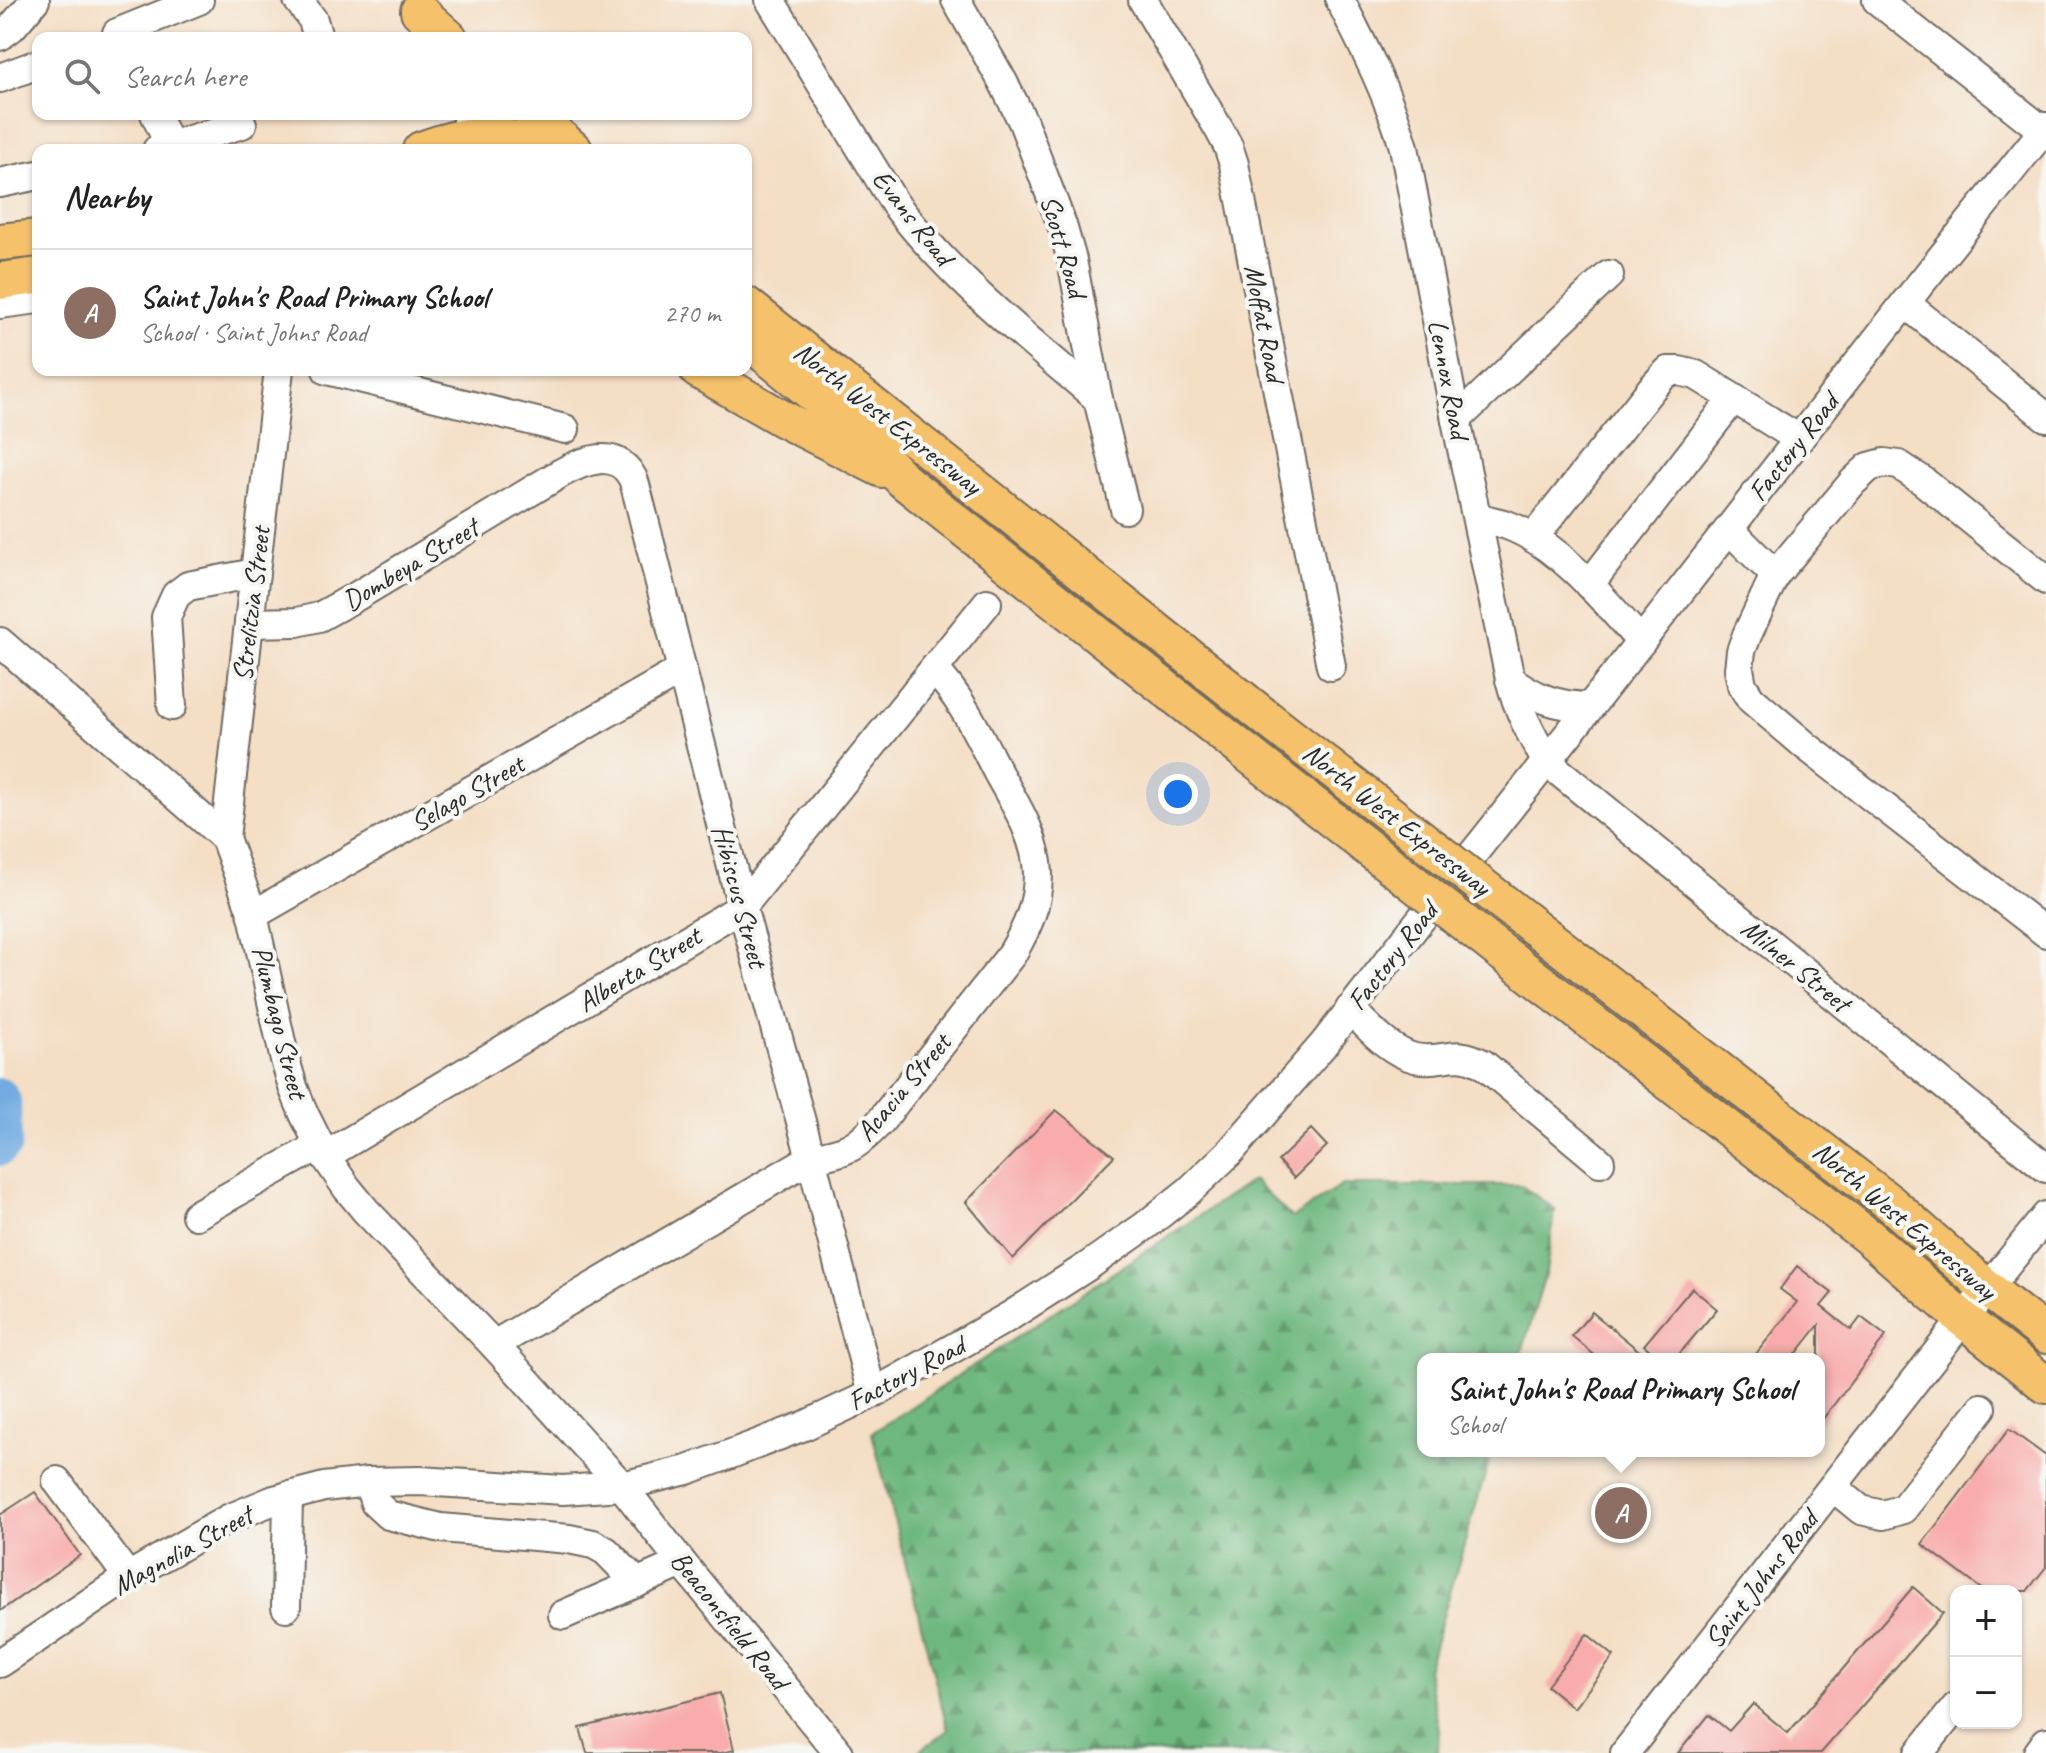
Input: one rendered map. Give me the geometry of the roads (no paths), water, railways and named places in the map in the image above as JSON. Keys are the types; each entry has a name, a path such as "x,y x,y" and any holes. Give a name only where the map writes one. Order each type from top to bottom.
{"main road":[{"path":"420,16 441,32"},
{"path":"540,120 567,144"},
{"path":"438,144 467,134 492,135 525,144"},
{"path":"0,242 32,239"},
{"path":"0,281 32,277"},
{"name":"North West Expressway","path":"752,310 1265,717 1890,1203 2046,1335"},
{"path":"752,344 849,423 904,481"},
{"path":"708,376 783,419 904,481"},
{"name":"North West Expressway","path":"904,481 1247,753 1870,1238 1963,1319 2046,1385"}],"street":[{"path":"0,36 35,0"},
{"path":"298,0 313,20 316,32"},
{"name":"Evans Road","path":"770,0 895,204 917,232 988,303 1098,399"},
{"name":"Scott Road","path":"956,0 992,60 1023,122 1062,225 1072,260 1098,399 1125,509"},
{"name":"Lennox Road","path":"1340,0 1378,75 1404,147 1510,679 1526,726 1547,762"},
{"path":"1877,0 2045,130"},
{"path":"123,32 194,1"},
{"name":"Moffat Road","path":"1154,4 1228,146 1234,164 1331,666"},
{"path":"0,78 32,66"},
{"path":"157,120 163,144"},
{"path":"177,144 242,124"},
{"name":"Factory Road","path":"622,1486 717,1460 804,1426 872,1394 1088,1266 1167,1208 1230,1152 1323,1045 1905,303 2045,130"},
{"path":"0,183 32,176"},
{"path":"1456,420 1609,275"},
{"path":"0,304 32,300"},
{"path":"1905,303 2046,417"},
{"path":"1533,538 1668,371 1696,375 1799,439"},
{"name":"Strelitzia Street","path":"225,838 278,376"},
{"path":"351,376 565,429"},
{"path":"1589,585 1733,399"},
{"name":"Hibiscus Street","path":"561,473 596,458 624,466 632,477 742,907 872,1394"},
{"path":"2046,580 1899,465 1884,463 1869,467 1775,575 1747,635 1739,669 1742,685 1751,699 1806,746 2046,933"},
{"name":"Dombeya Street","path":"249,623 274,624 319,617 561,473"},
{"path":"1477,517 1508,526 1533,538 1589,585 1641,642"},
{"path":"1729,529 1775,575"},
{"path":"172,706 166,617 176,595 188,586 255,573"},
{"name":"Alberta Street","path":"196,1215 322,1150 742,907 987,603"},
{"name":"Plumbago Street","path":"0,642 225,838 253,915 293,1087 322,1150 366,1211 622,1486"},
{"name":"Acacia Street","path":"494,1345 811,1158 851,1148 880,1122 1012,954 1035,906 1038,874 1035,851 1027,829 963,705 934,669"},
{"name":"Selago Street","path":"253,915 682,670"},
{"path":"1510,679 1529,693 1550,702 1590,707"},
{"name":"Milner Street","path":"1547,762 2046,1168"},
{"path":"1350,1009 1402,1053 1419,1059 1469,1056 1483,1064 1600,1162"},
{"name":"Saint Johns Road","path":"1625,1753 2046,1216"},
{"path":"1833,1487 1861,1510 1883,1515 1903,1509 1982,1408"},
{"path":"57,1481 128,1577"},
{"name":"Magnolia Street","path":"0,1663 128,1577 228,1519 288,1496 324,1487 368,1482 420,1481 563,1490 622,1486"},
{"path":"368,1482 375,1503 388,1515 441,1528 569,1539 593,1544 606,1551 637,1583"},
{"name":"Beaconsfield Road","path":"622,1486 827,1749"},
{"path":"286,1607 288,1496"},
{"path":"563,1615 682,1563"},
{"path":"1919,1753 1950,1714"},
{"path":"2038,1753 2046,1742"}],"waterway":[{"path":"0,1096 3,1101 4,1144 0,1148"}],"place":[{"name":"Saint John's Road Primary School","path":"1621,1513"}]}
